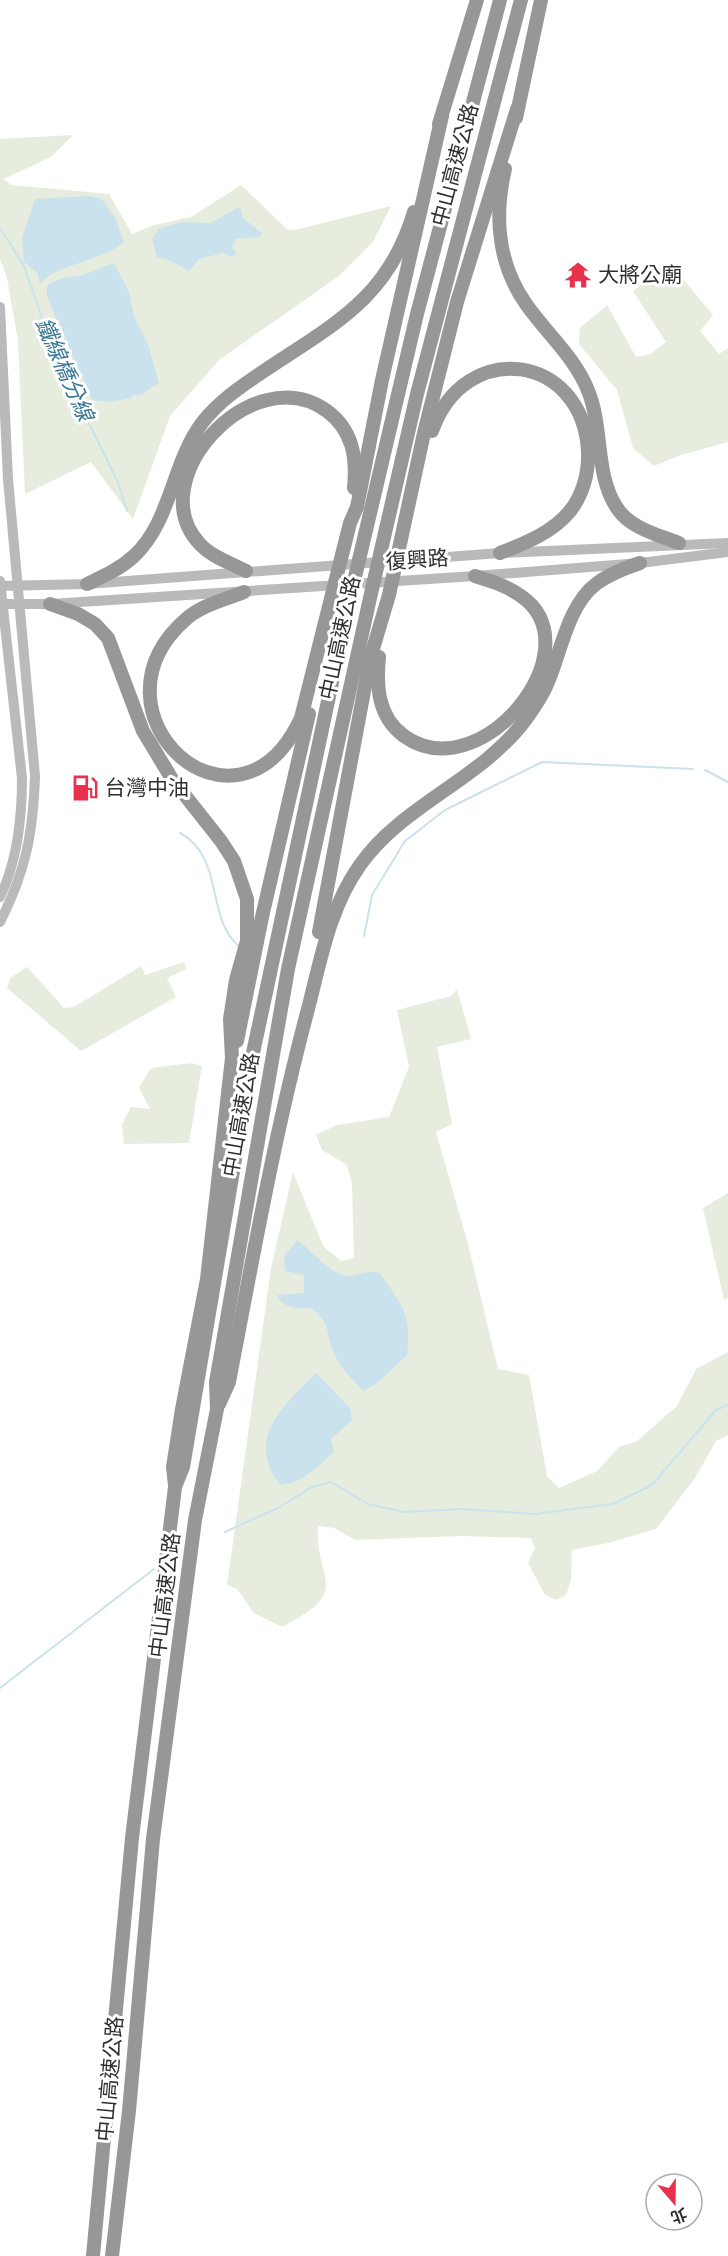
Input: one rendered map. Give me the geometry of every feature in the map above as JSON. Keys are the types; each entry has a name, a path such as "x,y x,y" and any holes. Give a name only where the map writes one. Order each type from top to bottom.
{"highway":[{"path":"244,592 213,603 188,617 163,646 155,665 151,703 156,723 164,741 176,754 202,771 235,774 251,771 279,753 292,737 312,682 330,599 350,523 357,507 442,116 477,0"},
{"name":"中山高速公路","path":"93,2256 132,1838 176,1487 183,1467 209,1325 253,1053 350,598 417,314 500,0"},
{"name":"中山高速公路","path":"112,2256 129,2111 153,1839 195,1520 217,1409 216,1382 288,969 417,393 520,0"},
{"path":"541,0 502,184 499,236 505,261 526,304 566,352 589,393 598,424 605,477 617,509 644,529 679,543"},
{"path":"301,1030 301,1015 330,882 370,659 389,595 457,302 517,109"},
{"path":"87,584 115,570 141,549 155,525 188,445 202,423 220,404 243,385 342,320 380,282 392,263 411,221 432,141 442,116"},
{"path":"422,452 440,412 455,390 470,379 488,371 504,368 522,369 540,375 567,396 576,408 587,445 586,476 580,495 569,511 554,526 537,538 500,553"},
{"path":"246,571 218,558 199,543 188,523 183,501 185,480 195,458 214,433 245,407 266,399 286,397 306,399 338,419 349,436 355,455 350,523"},
{"path":"217,1409 228,1382 262,1205 301,1030 324,939 340,900 361,863 394,828 479,768 514,736 547,686 581,602 595,585 640,563"},
{"path":"382,622 376,686 383,709 396,730 415,743 435,748 456,747 476,741 515,712 529,694 539,677 544,657 545,636 537,613 523,596 497,582 475,576"},
{"path":"50,604 86,619 108,638 143,731 157,757 234,861 246,899 248,920 247,941 236,980 230,1019 232,1058"},
{"path":"176,1487 173,1467 207,1279 232,1058 307,724 312,682"}],"main road":[{"path":"0,307 17,604 29,695 34,776 34,813 25,865 0,922"},
{"name":"復興路","path":"0,586 87,584 500,553 679,543 728,543"},
{"name":"復興路","path":"1,604 50,604 475,576 640,563 728,552"},
{"path":"0,581 22,778 22,810 7,884 0,897"},
{"path":"0,862 12,859 25,865"}],"green space":[{"path":"73,135 51,157 4,179 11,185 109,194 132,234 154,225 191,217 241,185 287,229 295,230 391,206 373,242 339,276 219,360 170,416 133,519 91,462 25,494 18,341 7,278 0,259 0,139"},
{"path":"670,263 713,315 700,331 719,354 728,348 728,442 681,455 654,466 633,448 617,390 579,344 580,328 607,305 636,357 650,354 666,342 633,291"},
{"path":"184,962 186,969 167,978 176,997 81,1051 7,988 10,978 27,967 64,1008 74,1007 141,966 145,975"},
{"path":"457,989 471,1039 437,1047 452,1124 436,1132 468,1244 498,1369 529,1375 547,1476 559,1488 597,1471 619,1447 637,1441 677,1406 696,1369 728,1352 728,1435 716,1441 695,1478 656,1529 608,1543 572,1550 571,1580 566,1595 556,1600 545,1595 528,1563 535,1548 531,1538 460,1536 355,1540 334,1528 318,1526 326,1584 324,1594 318,1603 304,1614 282,1627 254,1613 237,1589 227,1585 271,1268 293,1172 323,1246 341,1261 354,1258 352,1184 347,1165 322,1150 316,1135 337,1125 389,1117 409,1067 397,1010 451,996"},
{"path":"191,1063 202,1066 189,1143 124,1144 122,1124 131,1107 150,1109 139,1087 151,1068"},
{"path":"728,1193 728,1298 724,1300 703,1208"}],"water":[{"path":"90,196 102,199 115,218 124,242 104,254 56,272 40,284 37,272 24,262 22,238 35,199"},
{"path":"237,208 241,209 243,218 262,233 259,237 236,239 232,248 237,253 231,257 223,253 199,259 189,271 169,260 157,257 152,239 158,229 182,222 211,223"},
{"path":"114,263 129,292 134,316 148,344 159,383 141,395 132,395 132,398 109,402 92,400 47,297 47,285 62,278 80,276"},
{"path":"297,1240 327,1266 341,1274 351,1276 371,1272 380,1273 404,1311 408,1330 407,1355 376,1384 363,1391 340,1364 323,1320 318,1314 311,1308 287,1306 277,1295 304,1293 304,1275 285,1271 284,1256"},
{"path":"316,1373 350,1408 352,1420 331,1439 334,1451 323,1462 303,1478 280,1485 270,1468 266,1452 267,1437 281,1410"}],"waterway":[{"name":"鐵線橋分線","path":"0,228 24,266 54,353 117,480 127,511"},
{"path":"364,936 372,895 405,841 445,810 542,762 693,769"},
{"path":"705,770 728,782"},
{"path":"180,833 194,844 203,857 222,920 229,934 239,946"},
{"path":"225,1532 278,1508 312,1487 331,1482 368,1504 404,1512 463,1509 535,1514 613,1504 652,1485 716,1410 728,1405"},
{"path":"0,1688 154,1569"}],"place":[{"name":"大將公廟","path":"578,275"},
{"name":"台灣中油","path":"85,788"}]}
